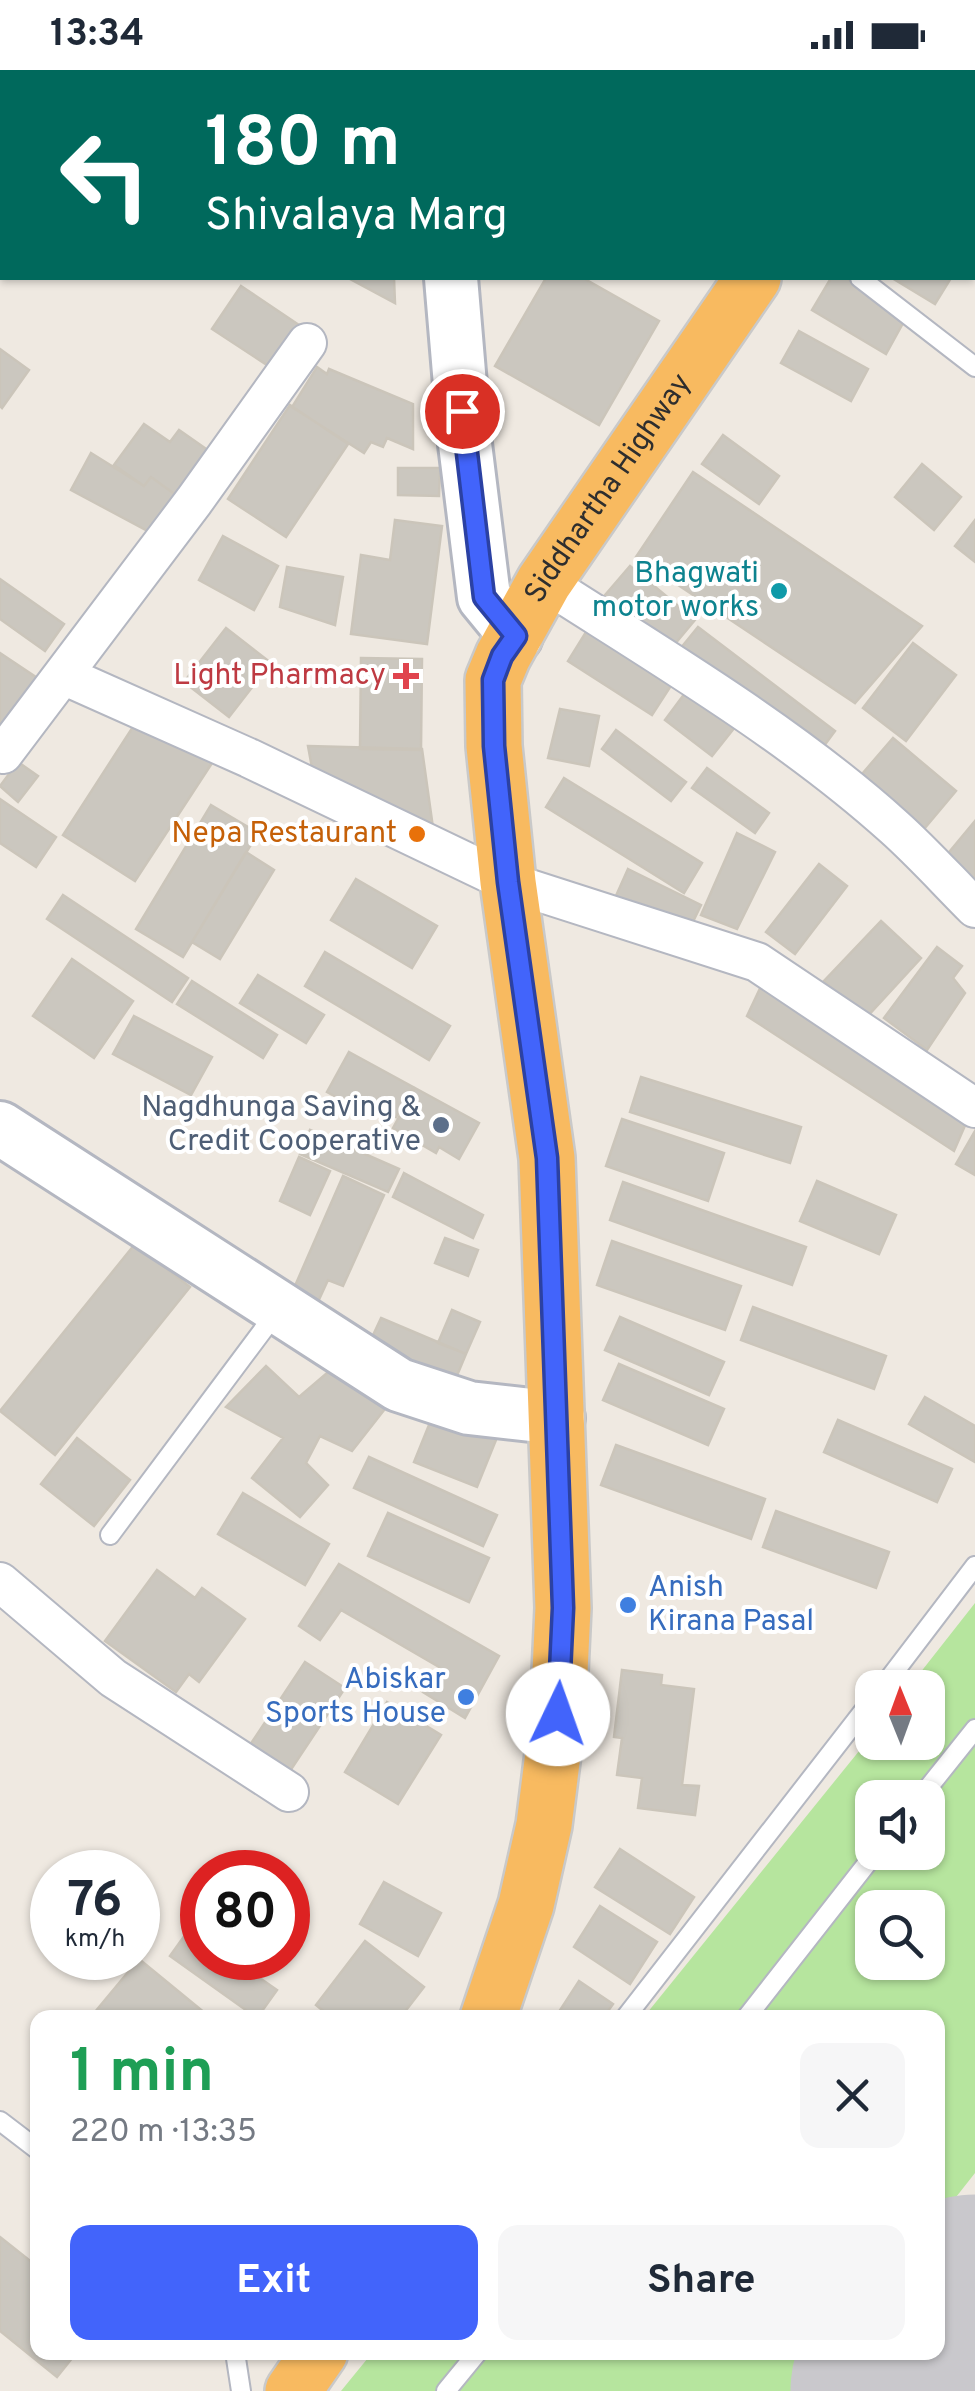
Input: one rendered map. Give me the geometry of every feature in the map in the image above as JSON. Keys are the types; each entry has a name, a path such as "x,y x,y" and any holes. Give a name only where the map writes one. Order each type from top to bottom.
{"highway":[{"name":"Siddhartha Highway","path":"491,2010 530,1889 544,1824 558,1714 563,1608 547,1158 508,882 494,746 493,680 502,656 544,582 752,280"},
{"path":"292,2391 314,2360"}],"main road":[{"path":"451,280 465,444 484,597 516,636"},
{"path":"0,1128 399,1385 469,1408 558,1418"}],"street":[{"path":"3,754 194,501 307,343"},
{"path":"544,582 718,694 849,790 894,827 975,908"},
{"path":"63,675 250,758 508,882 757,962 975,1108"},
{"path":"0,1582 113,1678 289,1792"}],"lane":[{"path":"863,280 975,367"},
{"path":"110,1534 278,1309"},
{"path":"896,1670 975,1566"},
{"path":"631,2010 855,1722"},
{"path":"934,1780 975,1729"},
{"path":"752,2010 862,1870"},
{"path":"0,2121 30,2144"},
{"path":"237,2360 241,2391"},
{"path":"446,2391 471,2360"}],"green space":[{"path":"975,1603 975,2173 945,2211 945,2010 649,2010 855,1756 855,1760 945,1760 945,1670 922,1670"},
{"path":"366,2360 825,2360 800,2391 341,2391"}],"building":[{"path":"352,280 394,280 395,303"},
{"path":"545,280 587,280 659,321 599,425 495,366"},
{"path":"830,280 849,280 908,314 886,354 812,310"},
{"path":"895,280 950,280 935,304"},
{"path":"241,286 305,329 276,371 212,329"},
{"path":"799,331 868,369 851,401 781,363"},
{"path":"0,349 29,370 2,408 0,406"},
{"path":"317,367 413,404 413,449 387,438 383,447 371,442 364,453 292,407"},
{"path":"290,405 348,444 286,537 228,499"},
{"path":"144,424 170,442 179,430 212,453 180,498 151,477 144,486 114,465"},
{"path":"723,435 779,476 759,504 702,464"},
{"path":"91,453 144,486 151,477 180,498 159,537 71,490"},
{"path":"922,464 961,497 934,530 895,497"},
{"path":"398,468 440,468 439,496 398,495"},
{"name":"Bhagwati motor works","path":"693,472 922,626 855,703 636,557"},
{"path":"395,520 442,526 427,644 351,634 361,555 390,560"},
{"path":"975,520 975,562 955,546"},
{"path":"223,536 278,566 254,610 199,580"},
{"path":"630,566 695,620 664,657 599,602"},
{"path":"287,567 343,577 335,625 280,607"},
{"path":"0,579 64,624 45,651 0,619"},
{"path":"591,624 676,678 652,715 568,661"},
{"path":"698,627 835,731 818,754 680,649"},
{"path":"226,628 271,663 229,717 184,682"},
{"path":"913,643 956,675 906,741 863,708"},
{"path":"0,653 39,679 0,736"},
{"path":"361,658 422,659 421,750 360,749"},
{"path":"691,685 739,722 712,756 665,720"},
{"path":"560,709 599,716 589,766 548,758"},
{"path":"140,716 212,763 135,881 63,835"},
{"path":"616,730 686,782 671,801 602,749"},
{"path":"893,738 956,791 919,835 856,781"},
{"path":"308,746 422,749 434,835 315,784"},
{"path":"18,762 38,776 18,802 0,786"},
{"path":"707,768 769,813 755,833 692,788"},
{"path":"564,778 702,863 684,893 546,807"},
{"path":"0,799 56,837 36,867 0,843"},
{"path":"211,805 258,833 183,957 136,929"},
{"path":"975,821 975,892 940,863"},
{"path":"737,833 775,852 737,929 701,915"},
{"path":"246,852 274,870 220,959 192,942"},
{"path":"819,864 847,886 795,954 766,932"},
{"path":"628,869 701,905 690,928 615,898"},
{"path":"356,879 437,926 412,968 331,920"},
{"path":"63,895 188,978 172,1002 47,919"},
{"path":"881,921 921,958 865,1019 824,981"},
{"path":"937,947 962,966 953,978 965,993 927,1050 884,1018"},
{"path":"325,952 450,1026 429,1060 305,986"},
{"path":"72,959 133,1001 94,1058 33,1016"},
{"path":"258,975 324,1015 306,1043 240,1003"},
{"path":"192,981 277,1035 263,1058 177,1004"},
{"path":"763,982 970,1114 954,1151 747,1016"},
{"path":"134,1016 212,1057 191,1095 113,1054"},
{"path":"349,1052 413,1087 396,1117 372,1103 366,1113 327,1092"},
{"path":"641,1077 801,1127 790,1163 630,1112"},
{"path":"415,1088 479,1123 459,1159 439,1147 436,1153 393,1128"},
{"path":"622,1119 724,1153 708,1201 606,1166"},
{"path":"310,1130 399,1169 388,1192 300,1154"},
{"path":"975,1131 975,1175 956,1164"},
{"path":"299,1157 330,1171 310,1215 280,1201"},
{"path":"404,1173 483,1215 473,1238 393,1197"},
{"path":"343,1176 384,1195 343,1286 328,1280 316,1306 291,1295"},
{"path":"817,1181 896,1215 879,1254 800,1221"},
{"path":"623,1182 806,1247 792,1285 610,1220"},
{"path":"445,1238 478,1250 468,1276 435,1263"},
{"path":"612,1241 741,1286 725,1330 597,1285"},
{"path":"135,1244 190,1287 55,1455 0,1411"},
{"path":"753,1307 886,1356 874,1389 741,1340"},
{"path":"452,1310 480,1322 466,1354 438,1343"},
{"path":"620,1317 724,1362 709,1395 605,1350"},
{"path":"381,1318 466,1354 453,1385 367,1348"},
{"path":"341,1361 395,1396 352,1451 320,1436 306,1463 328,1485 300,1517 252,1478 283,1438 226,1407 266,1366 299,1397"},
{"path":"619,1364 724,1409 708,1445 603,1400"},
{"path":"925,1397 975,1426 975,1462 909,1424"},
{"path":"435,1410 498,1435 477,1487 414,1462"},
{"path":"838,1420 952,1469 937,1502 824,1452"},
{"path":"77,1438 130,1480 94,1526 41,1484"},
{"path":"616,1445 765,1499 751,1539 601,1485"},
{"path":"369,1457 497,1515 483,1546 354,1488"},
{"path":"243,1493 329,1544 305,1585 218,1534"},
{"path":"776,1511 889,1552 876,1588 763,1547"},
{"path":"388,1513 489,1558 469,1602 368,1556"},
{"path":"339,1564 499,1656 465,1718 423,1692 439,1667 341,1610 320,1640 299,1626"},
{"path":"157,1570 195,1598 202,1588 245,1619 199,1682 189,1674 176,1692 105,1641"},
{"path":"305,1662 345,1688 290,1771 250,1745"},
{"path":"622,1670 662,1675 661,1685 694,1689 682,1785 699,1786 695,1815 638,1808 642,1778 617,1775 622,1738 614,1737"},
{"path":"387,1702 441,1735 398,1804 345,1772"},
{"path":"620,1849 694,1897 670,1934 595,1887"},
{"path":"384,1882 441,1913 418,1956 360,1924"},
{"path":"600,1906 657,1942 630,1984 574,1947"},
{"path":"365,1941 424,1987 406,2010 322,2010 316,2005"},
{"path":"180,1942 180,1963 170,1956"},
{"path":"160,1976 201,2010 97,2010 122,1980 160,1980"},
{"path":"204,1980 263,1980 277,1990 263,2010 246,2010"},
{"path":"579,1981 613,2004 609,2010 560,2010"},
{"path":"0,2237 30,2261 30,2355 0,2331"},
{"path":"36,2360 71,2360 57,2377"}],"runway":[{"path":"923,2391 975,2327"}],"place":[{"name":"Bhagwati motor works","path":"779,591"},
{"name":"Light Pharmacy","path":"406,676"},
{"name":"Nepa Restaurant","path":"417,834"},
{"name":"Nagdhunga Saving & Credit Cooperative","path":"441,1125"},
{"name":"Anish Kirana Pasal","path":"628,1605"},
{"name":"Abiskar Sports House","path":"466,1697"}],"route":[{"path":"462,411 484,597 516,636 502,656 493,680 494,746 508,882 547,1158 563,1608 558,1714"}]}
